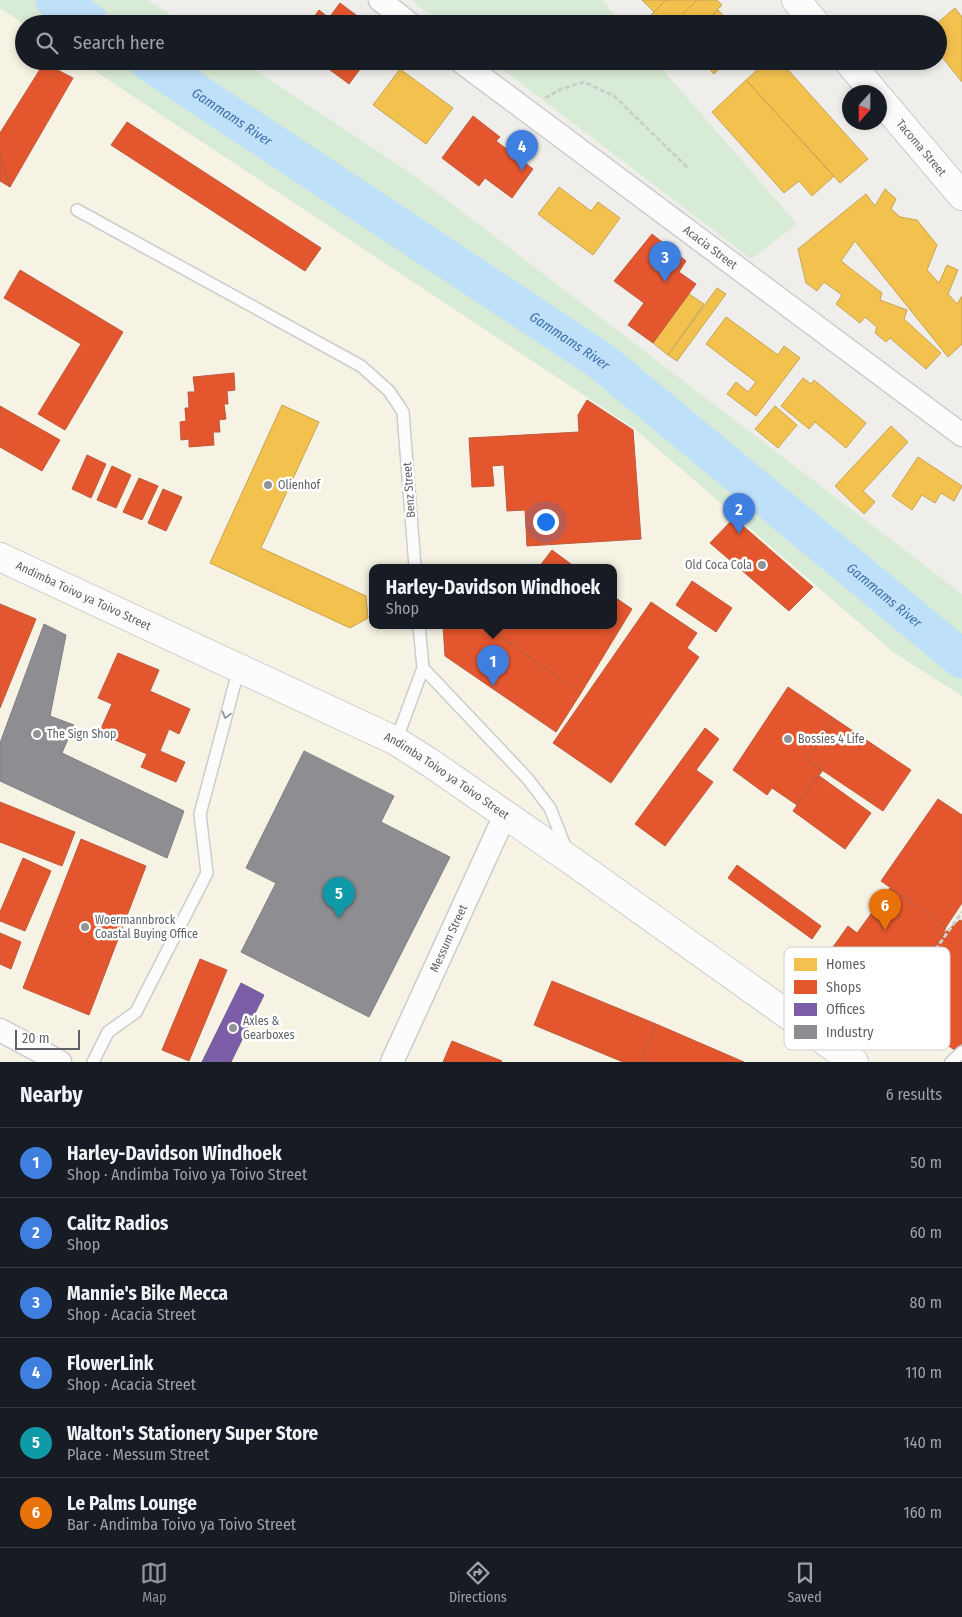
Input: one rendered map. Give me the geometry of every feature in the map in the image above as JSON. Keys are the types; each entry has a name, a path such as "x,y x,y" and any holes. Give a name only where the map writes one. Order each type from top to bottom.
{"street":[{"path":"380,0 399,15"},
{"path":"796,0 808,15"},
{"name":"Acacia Street","path":"472,70 962,435"},
{"path":"856,70 868,85"},
{"name":"Tacoma Street","path":"887,107 962,196"},
{"name":"Andimba Toivo ya Toivo Street","path":"0,557 396,741 505,815 784,1012"},
{"name":"Messum Street","path":"392,1062 505,815"},
{"path":"0,1030 60,1062"},
{"name":"Andimba Toivo ya Toivo Street","path":"837,1050 854,1062"}],"lane":[{"name":"Benz Street","path":"77,210 361,366 389,391 403,412 415,564"},
{"path":"396,741 423,668 420,629"},
{"path":"93,1062 108,1032 136,1012 208,873 200,814 239,668"},
{"path":"423,668 527,778 550,808 572,862"},
{"path":"951,1062 962,1052"}],"path":[{"path":"525,110 561,89 584,82 614,96 689,169"},
{"path":"937,947 962,912"}],"shaded area":[{"path":"0,8 15,18 15,70 94,70 635,429 893,652 962,696 962,1062 0,1062"}],"green space":[{"path":"0,0 148,0 170,15 15,15 15,18 0,8"},
{"path":"411,0 602,0 614,15 430,15"},
{"path":"94,70 255,70 418,178 962,594 962,696 893,652 635,429"},
{"path":"504,70 663,70 797,224 751,259"}],"building: Homes":[{"path":"642,0 666,0 654,12"},
{"path":"666,0 697,0 682,15 651,15"},
{"path":"697,0 717,0 722,5 713,15 682,15"},
{"path":"955,8 962,17 962,82 947,63 947,15"},
{"path":"718,10 723,15 713,15"},
{"path":"399,70 401,70 453,108 426,144 373,105"},
{"path":"757,70 788,70 868,159 840,183 746,80"},
{"path":"746,80 834,176 812,196 799,181 784,193 712,112"},
{"path":"559,187 591,211 598,202 620,218 593,255 538,214"},
{"path":"885,189 896,199 891,209 900,217 917,220 937,245 927,270 939,283 947,265 958,270 948,294 957,304 962,296 962,344 948,357 855,241 841,261 882,293 880,300 907,310 904,319 941,353 926,369 890,338 886,342 875,333 877,327 865,317 860,323 836,304 842,295 824,282 817,291 806,283 798,249 866,194 875,206"},
{"path":"717,288 726,294 677,361 668,355"},
{"path":"689,294 704,304 668,355 653,343"},
{"path":"726,317 778,355 784,346 800,358 756,416 727,394 736,382 748,392 756,382 706,344"},
{"path":"803,378 811,384 814,380 866,423 846,448 815,422 809,429 781,406"},
{"name":"Olienhof","path":"282,405 319,422 261,548 366,596 368,618 350,628 210,563"},
{"path":"775,406 797,425 778,448 755,429"},
{"path":"891,426 908,442 863,491 875,502 864,514 835,486"},
{"path":"918,457 962,486 954,501 941,493 935,503 922,495 912,510 892,496"}],"building: Shops":[{"path":"340,3 356,15 331,15"},
{"path":"319,10 325,15 315,15"},
{"path":"40,70 58,70 73,78 10,187 0,156 0,133"},
{"path":"330,70 359,70 349,84"},
{"path":"473,116 500,137 496,141 533,169 512,198 485,178 479,186 442,158"},
{"path":"127,122 321,248 305,271 111,145"},
{"path":"0,156 10,187 0,181"},
{"path":"652,234 686,261 679,272 696,284 653,343 628,325 644,303 614,281"},
{"path":"20,270 123,332 65,430 38,414 81,344 4,298"},
{"path":"234,373 235,390 227,391 228,404 224,404 226,419 219,420 220,432 213,432 214,445 189,447 189,439 181,440 180,422 186,421 185,408 189,408 188,392 195,392 193,377"},
{"path":"587,400 633,430 641,539 527,546 525,510 507,511 504,465 492,466 494,486 472,487 469,438 579,432 578,415"},
{"path":"0,406 60,440 42,471 0,447"},
{"path":"87,455 106,464 91,498 72,489"},
{"path":"112,466 131,475 116,508 97,500"},
{"path":"139,478 158,486 142,520 123,512"},
{"path":"163,489 182,497 166,531 148,523"},
{"name":"Old Coca Cola","path":"734,518 813,587 789,611 710,543"},
{"path":"552,550 571,564 541,564"},
{"path":"692,581 732,608 716,632 676,605"},
{"path":"617,599 632,609 581,693 489,629 617,629"},
{"path":"651,602 697,633 687,648 699,657 611,783 553,743"},
{"path":"0,604 36,619 0,708"},
{"path":"443,629 489,629 581,693 556,732 445,656"},
{"path":"118,653 159,670 150,691 190,709 179,734 169,729 160,751 185,762 176,782 141,767 147,754 99,733 112,704 98,698"},
{"name":"Bossies 4 Life","path":"788,687 835,719 807,760 823,770 797,805 772,788 767,795 733,770"},
{"path":"835,719 911,770 883,811 807,760"},
{"path":"705,728 719,739 696,770 713,782 665,846 635,824"},
{"path":"818,775 871,813 845,849 793,811"},
{"path":"938,799 962,815 962,903 946,927 881,881"},
{"path":"0,802 75,832 62,866 0,842"},
{"name":"Woermannbrock Coastal Buying Office","path":"81,839 146,866 89,1015 23,988"},
{"path":"23,858 51,871 25,931 0,921 0,912"},
{"path":"737,865 821,926 812,939 728,878"},
{"path":"890,888 946,927 935,947 833,947 848,926 857,933"},
{"path":"960,920 962,921 962,1043 956,1051 950,1047 950,947 934,947 943,934"},
{"path":"0,933 21,942 11,969 0,964"},
{"path":"200,959 227,970 189,1061 162,1050"},
{"path":"552,981 656,1024 641,1062 623,1062 534,1025"},
{"path":"656,1024 744,1062 641,1062"},
{"path":"452,1041 502,1061 443,1062"}],"building: Offices":[{"name":"Axles & Gearboxes","path":"241,983 264,995 231,1062 202,1062"}],"building: Industry":[{"name":"The Sign Shop","path":"44,624 66,635 50,716 74,725 62,753 184,811 167,858 0,781 0,743"},
{"path":"304,751 394,796 381,822 450,857 369,1017 241,952 276,883 246,868"}],"waterway":[{"name":"Gammams River","path":"55,0 78,15"},
{"name":"Gammams River","path":"162,70 601,361 962,659"}],"place":[{"name":"FlowerLink","path":"522,171"},
{"name":"Mannie's Bike Mecca","path":"665,282"},
{"name":"Olienhof","path":"268,485"},
{"name":"Calitz Radios","path":"739,534"},
{"name":"Old Coca Cola","path":"762,565"},
{"name":"Harley-Davidson Windhoek","path":"493,686"},
{"name":"The Sign Shop","path":"37,734"},
{"name":"Bossies 4 Life","path":"788,739"},
{"name":"Walton's Stationery Super Store","path":"339,918"},
{"name":"Woermannbrock Coastal Buying Office","path":"85,927"},
{"name":"Le Palms Lounge","path":"885,930"},
{"name":"Axles & Gearboxes","path":"233,1028"}]}
